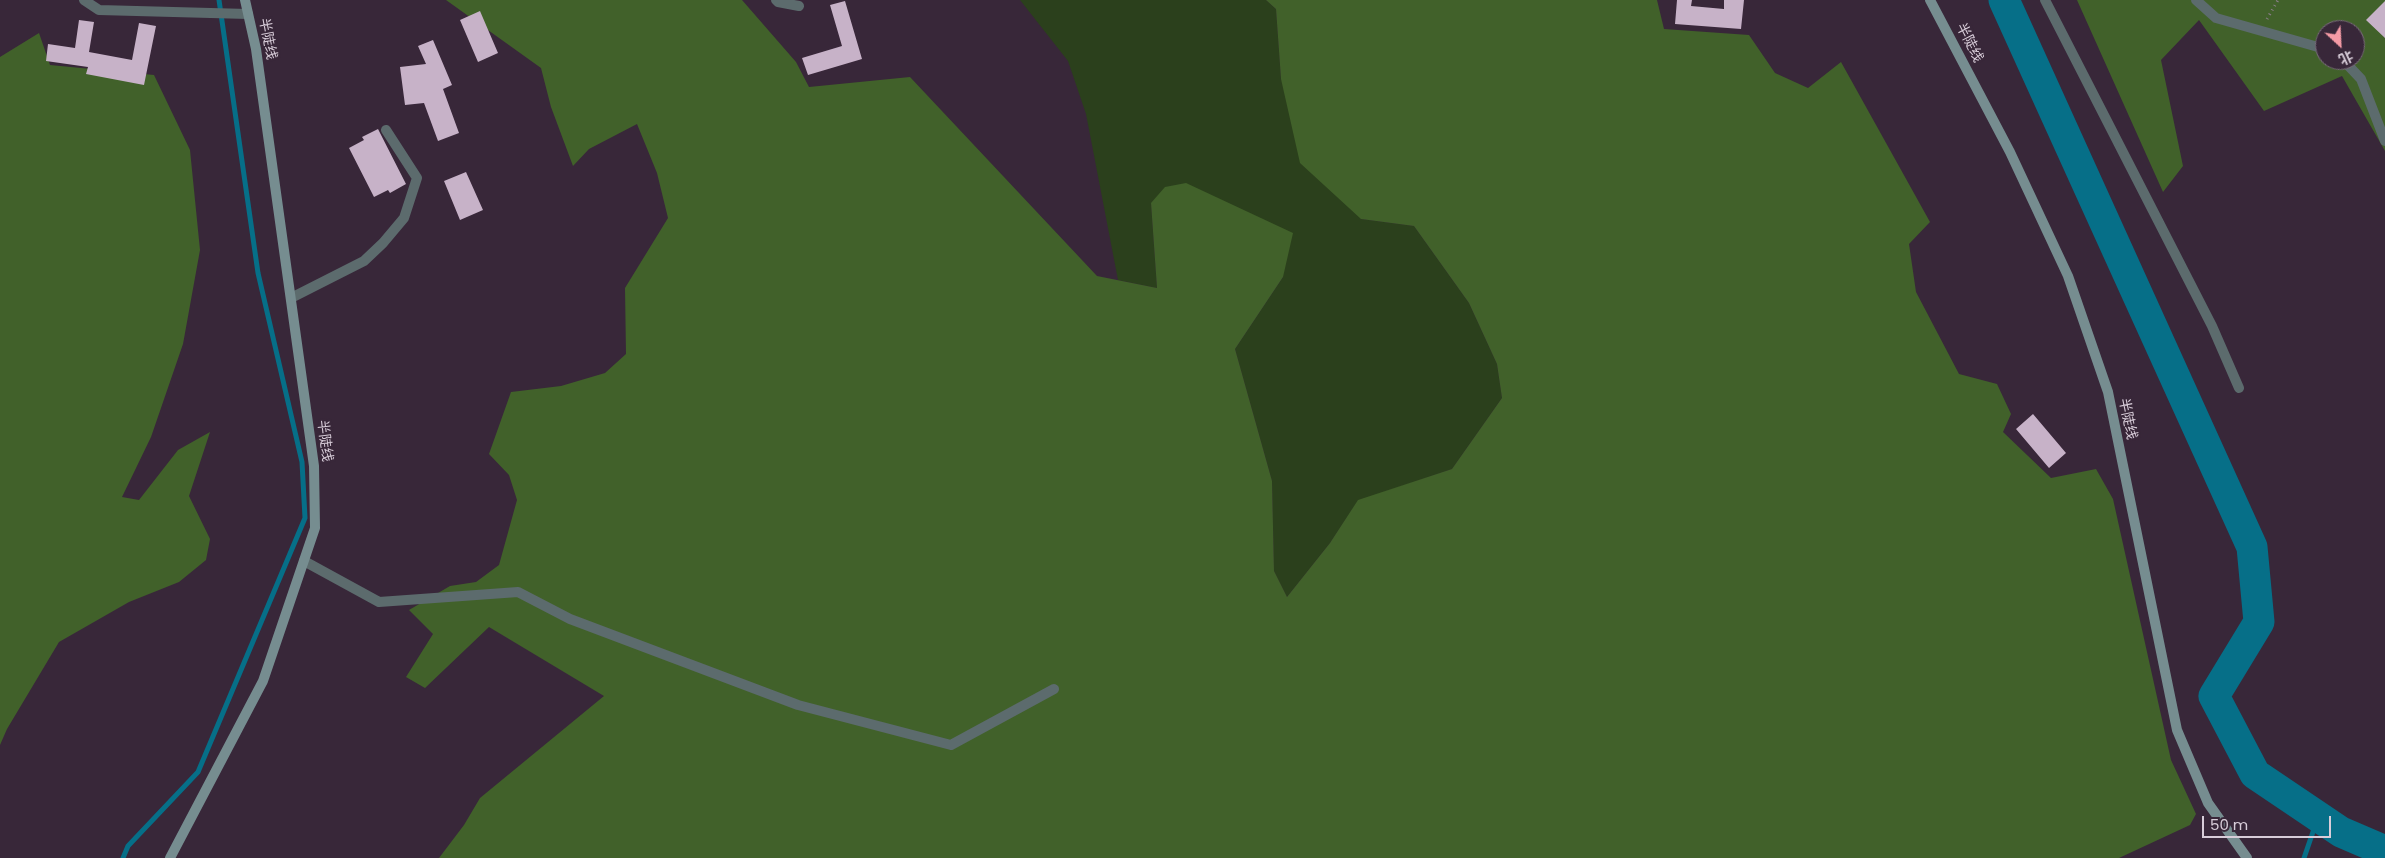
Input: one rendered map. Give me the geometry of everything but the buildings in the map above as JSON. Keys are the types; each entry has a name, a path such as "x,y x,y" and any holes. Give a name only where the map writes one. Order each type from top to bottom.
{"street":[{"path":"84,0 99,10 248,14"},
{"name":"半陡线","path":"170,858 263,681 315,528 314,466 256,48 244,0"},
{"path":"776,0 799,6"},
{"name":"半陡线","path":"1930,0 2010,152 2068,276 2108,392 2177,730 2208,804 2247,858"},
{"path":"2045,0 2212,326 2239,388"},
{"path":"2196,0 2216,18 2315,47"},
{"path":"2352,70 2361,79 2385,141"},
{"path":"290,298 364,260 383,243 404,218 417,178 386,130"},
{"path":"304,561 379,602 518,592 570,619 798,705 952,745 1054,688"}],"path":[{"path":"2260,30 2278,0"}],"green space":[{"path":"446,0 742,0 796,62 809,87 910,77 1097,276 1157,288 1151,203 1165,187 1186,183 1293,233 1283,277 1235,349 1272,481 1274,571 1287,597 1330,543 1358,500 1452,469 1502,398 1497,364 1469,303 1414,226 1361,219 1300,163 1281,79 1276,9 1266,0 1657,0 1664,29 1749,35 1775,73 1808,88 1841,62 1930,222 1909,244 1916,292 1959,374 1997,384 2011,414 2003,432 2051,478 2096,469 2113,499 2171,760 2196,814 2190,825 2119,858 439,858 464,825 480,798 604,696 489,627 425,688 406,677 433,634 409,610 450,586 476,582 499,565 517,500 509,475 489,454 511,392 561,386 605,373 626,354 625,288 668,218 657,173 637,124 589,149 573,166 551,107 541,68"},
{"path":"1020,0 1266,0 1276,9 1281,79 1361,219 1414,226 1469,303 1497,364 1502,398 1452,469 1358,501 1330,543 1287,597 1274,571 1272,481 1235,349 1283,277 1151,203 1157,288 1118,280 1086,114 1068,61"},
{"path":"2077,0 2385,0 2385,151 2342,76 2264,111 2199,20 2161,60 2183,166 2163,192"},
{"path":"39,33 50,65 154,75 190,150 200,250 183,344 151,437 122,497 139,500 178,450 210,432 189,496 210,539 206,560 179,582 129,602 59,642 7,729 0,745 0,57"}],"waterway":[{"path":"123,858 128,846 198,772 305,518 302,462 258,273 219,0"},
{"path":"2004,0 2252,547 2259,622 2214,696 2255,774 2341,832 2385,851"},
{"path":"2304,858 2315,826 2315,815"}]}
